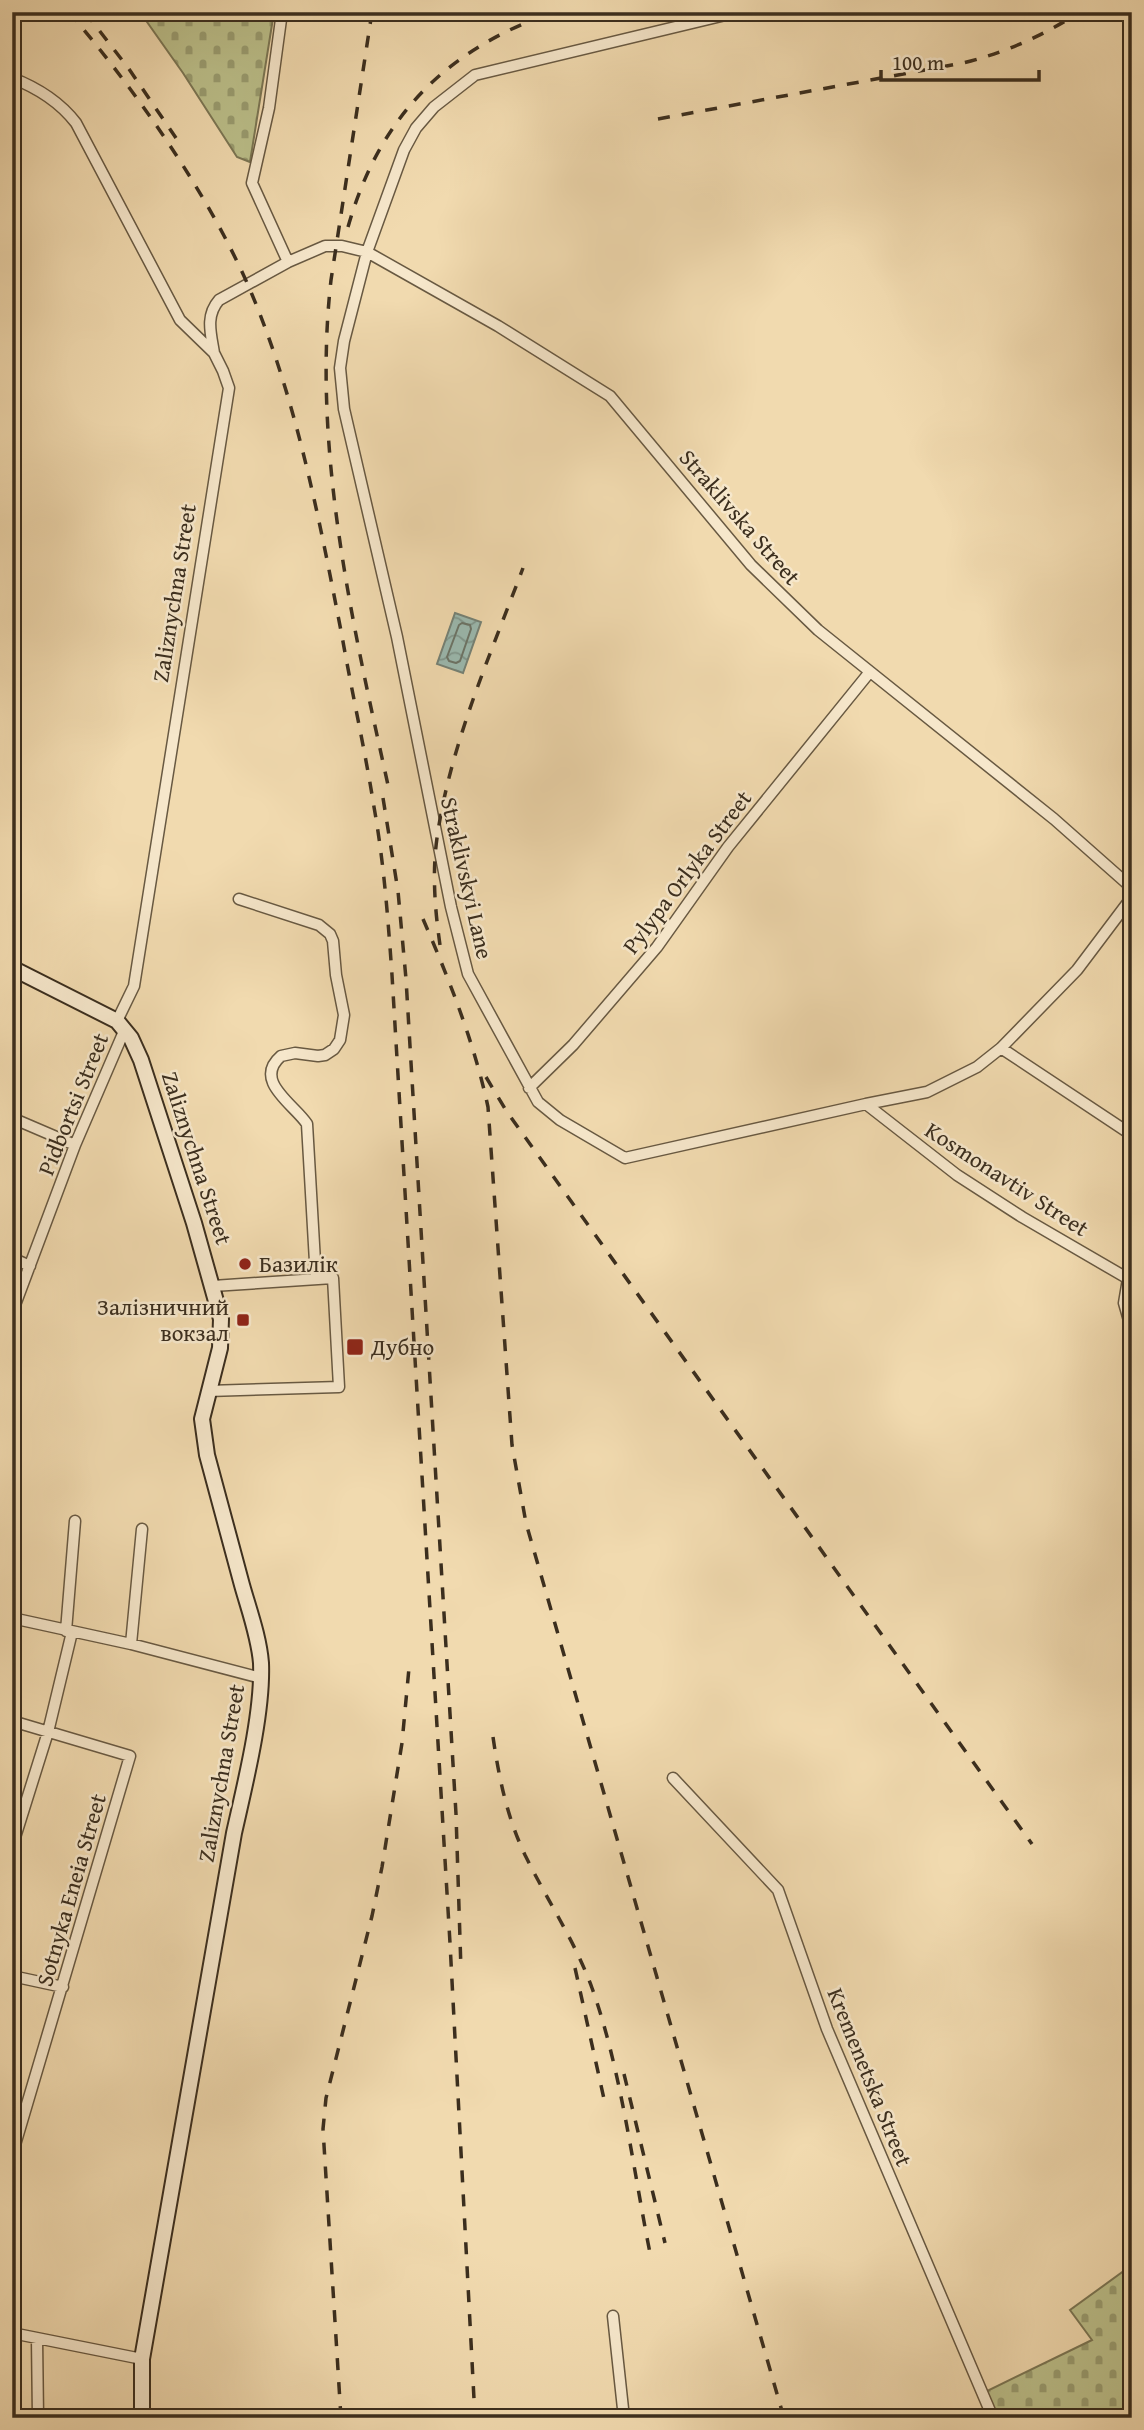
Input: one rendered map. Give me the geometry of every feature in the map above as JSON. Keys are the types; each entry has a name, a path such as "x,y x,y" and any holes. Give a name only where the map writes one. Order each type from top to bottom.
{"main road":[{"path":"12,968 121,1025"},
{"name":"Zaliznychna Street","path":"121,1025 136,1048 149,1080 221,1319 222,1335 218,1361 202,1419 207,1455 257,1643 261,1678 245,1784 234,1833 142,2359 142,2418"}],"street":[{"path":"282,12 269,108 252,183 288,262"},
{"name":"Straklivskyi Lane","path":"738,12 475,75 434,107 416,128 404,150 367,252 341,356 342,392 349,438 397,637 451,907 468,974 538,1102 560,1120 625,1158 927,1092 977,1067 1002,1048 1077,970 1132,897"},
{"path":"12,78 49,96 68,112 180,320 214,353"},
{"name":"Straklivska Street","path":"214,353 210,318 217,303 288,262 325,246 342,246 367,252 498,326 610,396 751,565 818,630 1054,819 1132,888"},
{"name":"Zaliznychna Street","path":"121,1025 134,986 226,417 229,388 214,353"},
{"name":"Pylypa Orlyka Street","path":"529,1088 573,1045 657,947 728,847 869,673"},
{"path":"240,899 319,925 333,940 336,975 344,1015 340,1040 326,1055 295,1053 281,1056 272,1069 272,1079 278,1094 307,1124 316,1279"},
{"name":"Pidbortsi Street","path":"12,1313 121,1025"},
{"path":"1002,1048 1132,1135"},
{"name":"Kosmonavtiv Street","path":"866,1104 957,1175 1022,1217 1130,1280"},
{"path":"12,1118 75,1145"},
{"path":"12,1258 30,1266"},
{"path":"208,1391 339,1387 333,1278 213,1286"},
{"path":"1130,1280 1124,1303 1132,1331"},
{"path":"12,1847 48,1731 69,1631 75,1521"},
{"path":"131,1644 142,1529"},
{"path":"12,1618 131,1644 261,1678"},
{"path":"12,1721 48,1731"},
{"name":"Sotnyka Eneia Street","path":"12,2155 130,1756 48,1731"},
{"name":"Kremenetska Street","path":"673,1778 778,1890 827,2029 993,2418"},
{"path":"12,1976 63,1987"},
{"path":"613,2316 624,2418"},
{"path":"12,2333 142,2359"},
{"path":"37,2338 38,2418"}],"green space":[{"path":"140,12 274,12 250,162 237,157"},
{"path":"1132,2265 1132,2418 993,2418 983,2393 1092,2340 1070,2310"}],"water":[{"path":"455,613 481,622 463,673 437,664"}],"railway":[{"path":"69,12 144,108 191,178 231,249 265,327 293,414 315,502 370,786 383,870 392,975 450,1943 475,2418"},
{"path":"85,12 129,69 176,138"},
{"path":"372,12 331,280 327,407 331,471 349,598 388,785"},
{"path":"348,227 361,188 378,152 398,120 422,92 450,67 481,46 515,27 554,12"},
{"path":"658,119 963,63 1024,42 1080,12"},
{"path":"440,945 435,865 443,803 472,701 523,568"},
{"path":"383,798 398,891 406,979 456,1814 461,1970"},
{"path":"423,919 460,1011 488,1107 512,1445 526,1523 784,2418"},
{"path":"486,1077 507,1112 1032,1844"},
{"path":"341,2418 323,2129 326,2098 382,1867 402,1743 409,1668"},
{"path":"493,1737 513,1826 533,1872 577,1954 602,2019 626,2119 650,2253"},
{"path":"575,1968 606,2108"},
{"path":"624,2074 665,2243"}],"place":[{"name":"Базилік","path":"245,1264"},
{"name":"Залізничний вокзал","path":"243,1320"},
{"name":"Дубно","path":"355,1347"}]}
